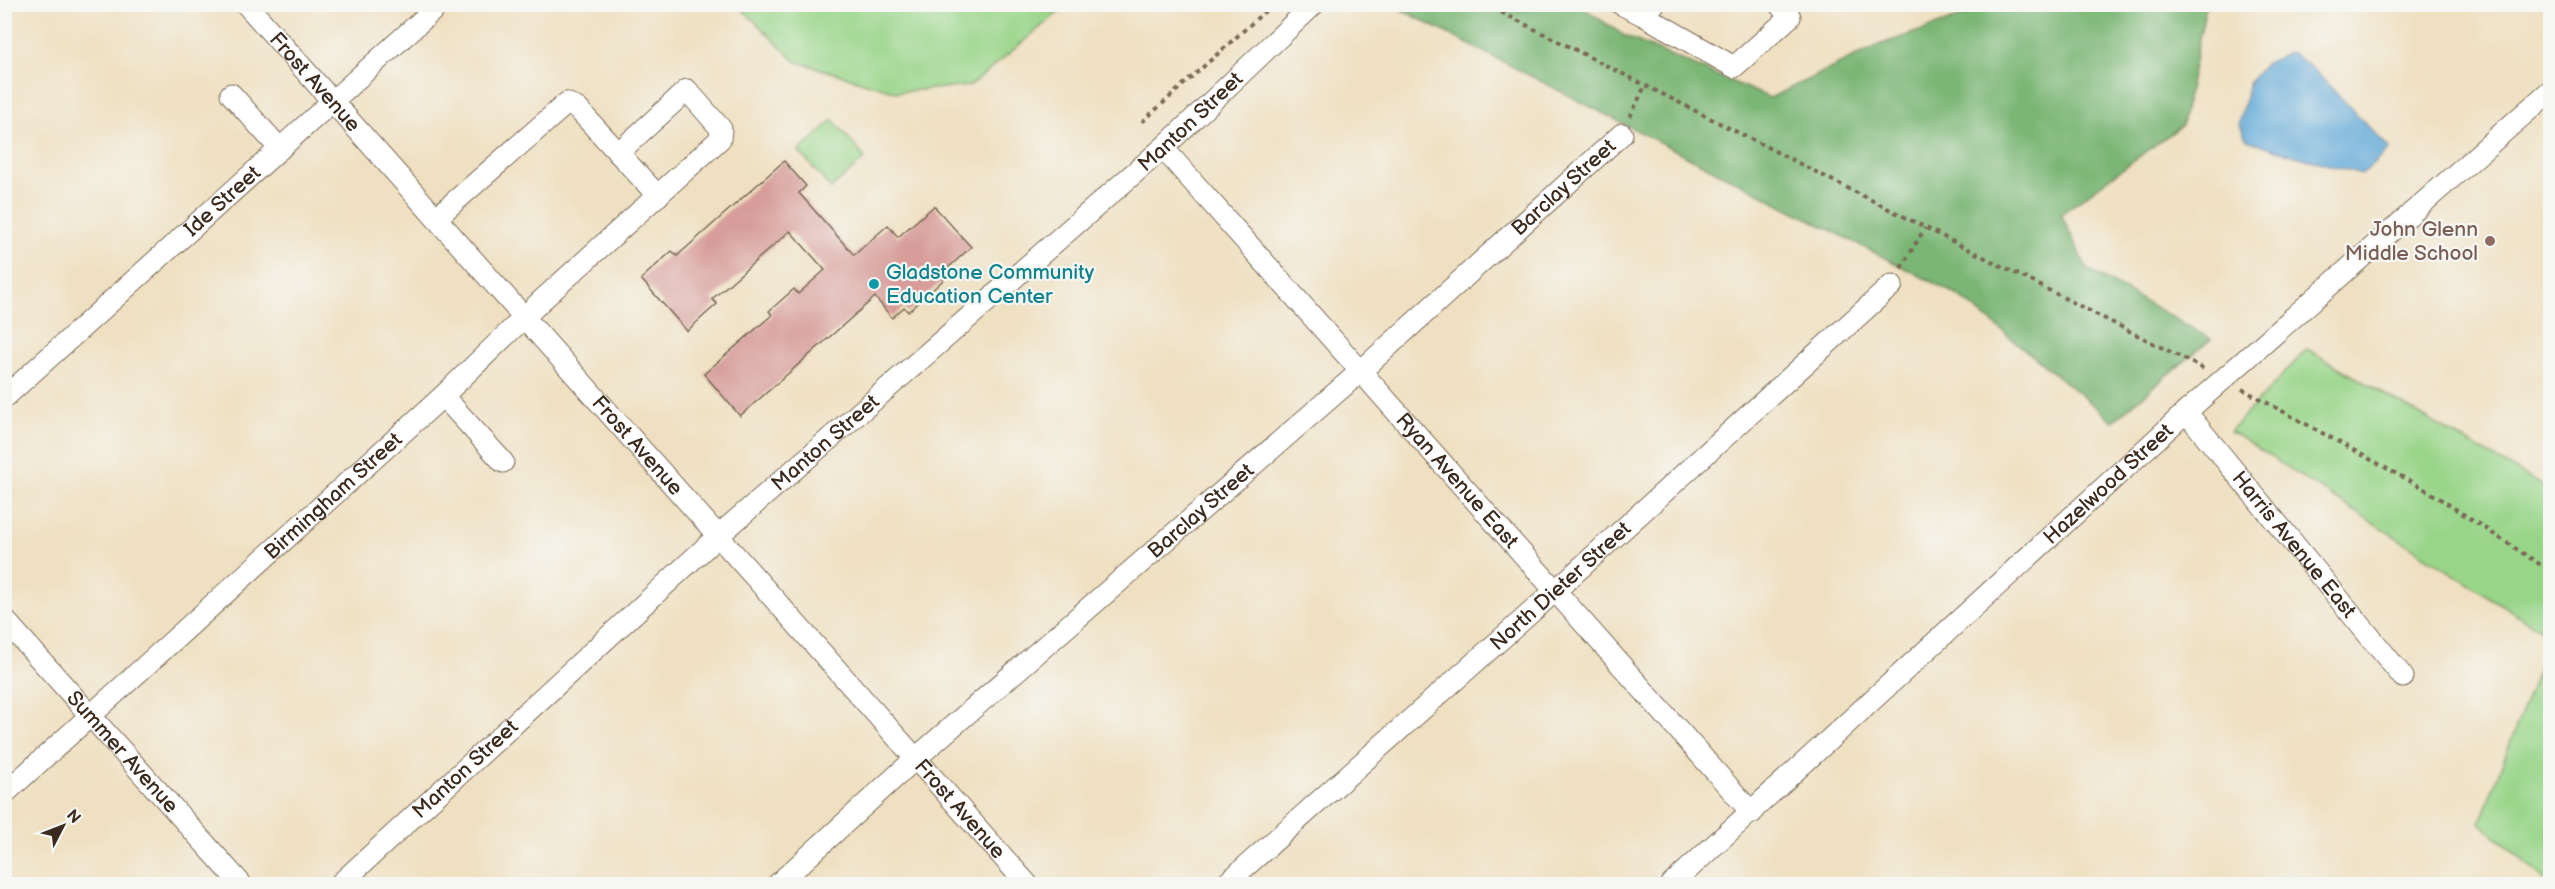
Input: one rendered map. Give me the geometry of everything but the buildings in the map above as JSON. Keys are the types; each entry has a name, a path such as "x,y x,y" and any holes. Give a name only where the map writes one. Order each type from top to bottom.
{"street":[{"name":"Frost Avenue","path":"246,4 1028,885"},
{"name":"Ide Street","path":"4,398 440,4"},
{"name":"Manton Street","path":"340,885 718,536 1163,147 1314,4"},
{"path":"1621,4 1648,10 1734,67 1790,17 1779,4"},
{"name":"Birmingham Street","path":"4,794 443,396 525,317 720,139 721,129 687,90 618,153"},
{"name":"Hazelwood Street","path":"1672,885 2186,412 2550,91"},
{"path":"231,94 280,149"},
{"path":"436,218 567,103 574,105 658,196"},
{"name":"Barclay Street","path":"778,885 915,759 1361,370 1622,134"},
{"name":"Ryan Avenue East","path":"1163,147 1752,813"},
{"name":"North Dieter Street","path":"1226,885 1892,285"},
{"path":"443,396 503,462"},
{"name":"Harris Avenue East","path":"2186,412 2403,677"},
{"name":"Summer Avenue","path":"4,619 242,885"}],"path":[{"path":"1142,122 1273,4"},
{"path":"1485,4 2224,378 2428,491 2550,572"},
{"path":"1622,134 1645,86"},
{"path":"1892,285 1925,228"}],"green space":[{"path":"744,5 1067,5 970,86 896,92 795,61 741,8"},
{"path":"1392,5 1579,5 1625,36 1770,98 1879,45 1995,5 2206,5 2182,125 2061,214 2087,269 2211,339 2113,421 1959,296"},
{"path":"833,120 865,158 831,189 799,151"},
{"path":"2307,349 2550,490 2550,636 2230,431"},
{"path":"2550,637 2550,884 2480,823"}],"water":[{"path":"2291,52 2314,70 2390,149 2362,174 2247,140 2239,123 2249,83 2266,63"}],"place":[{"name":"John Glenn Middle School","path":"2490,241"},
{"name":"Gladstone Community Education Center","path":"874,284"}]}
